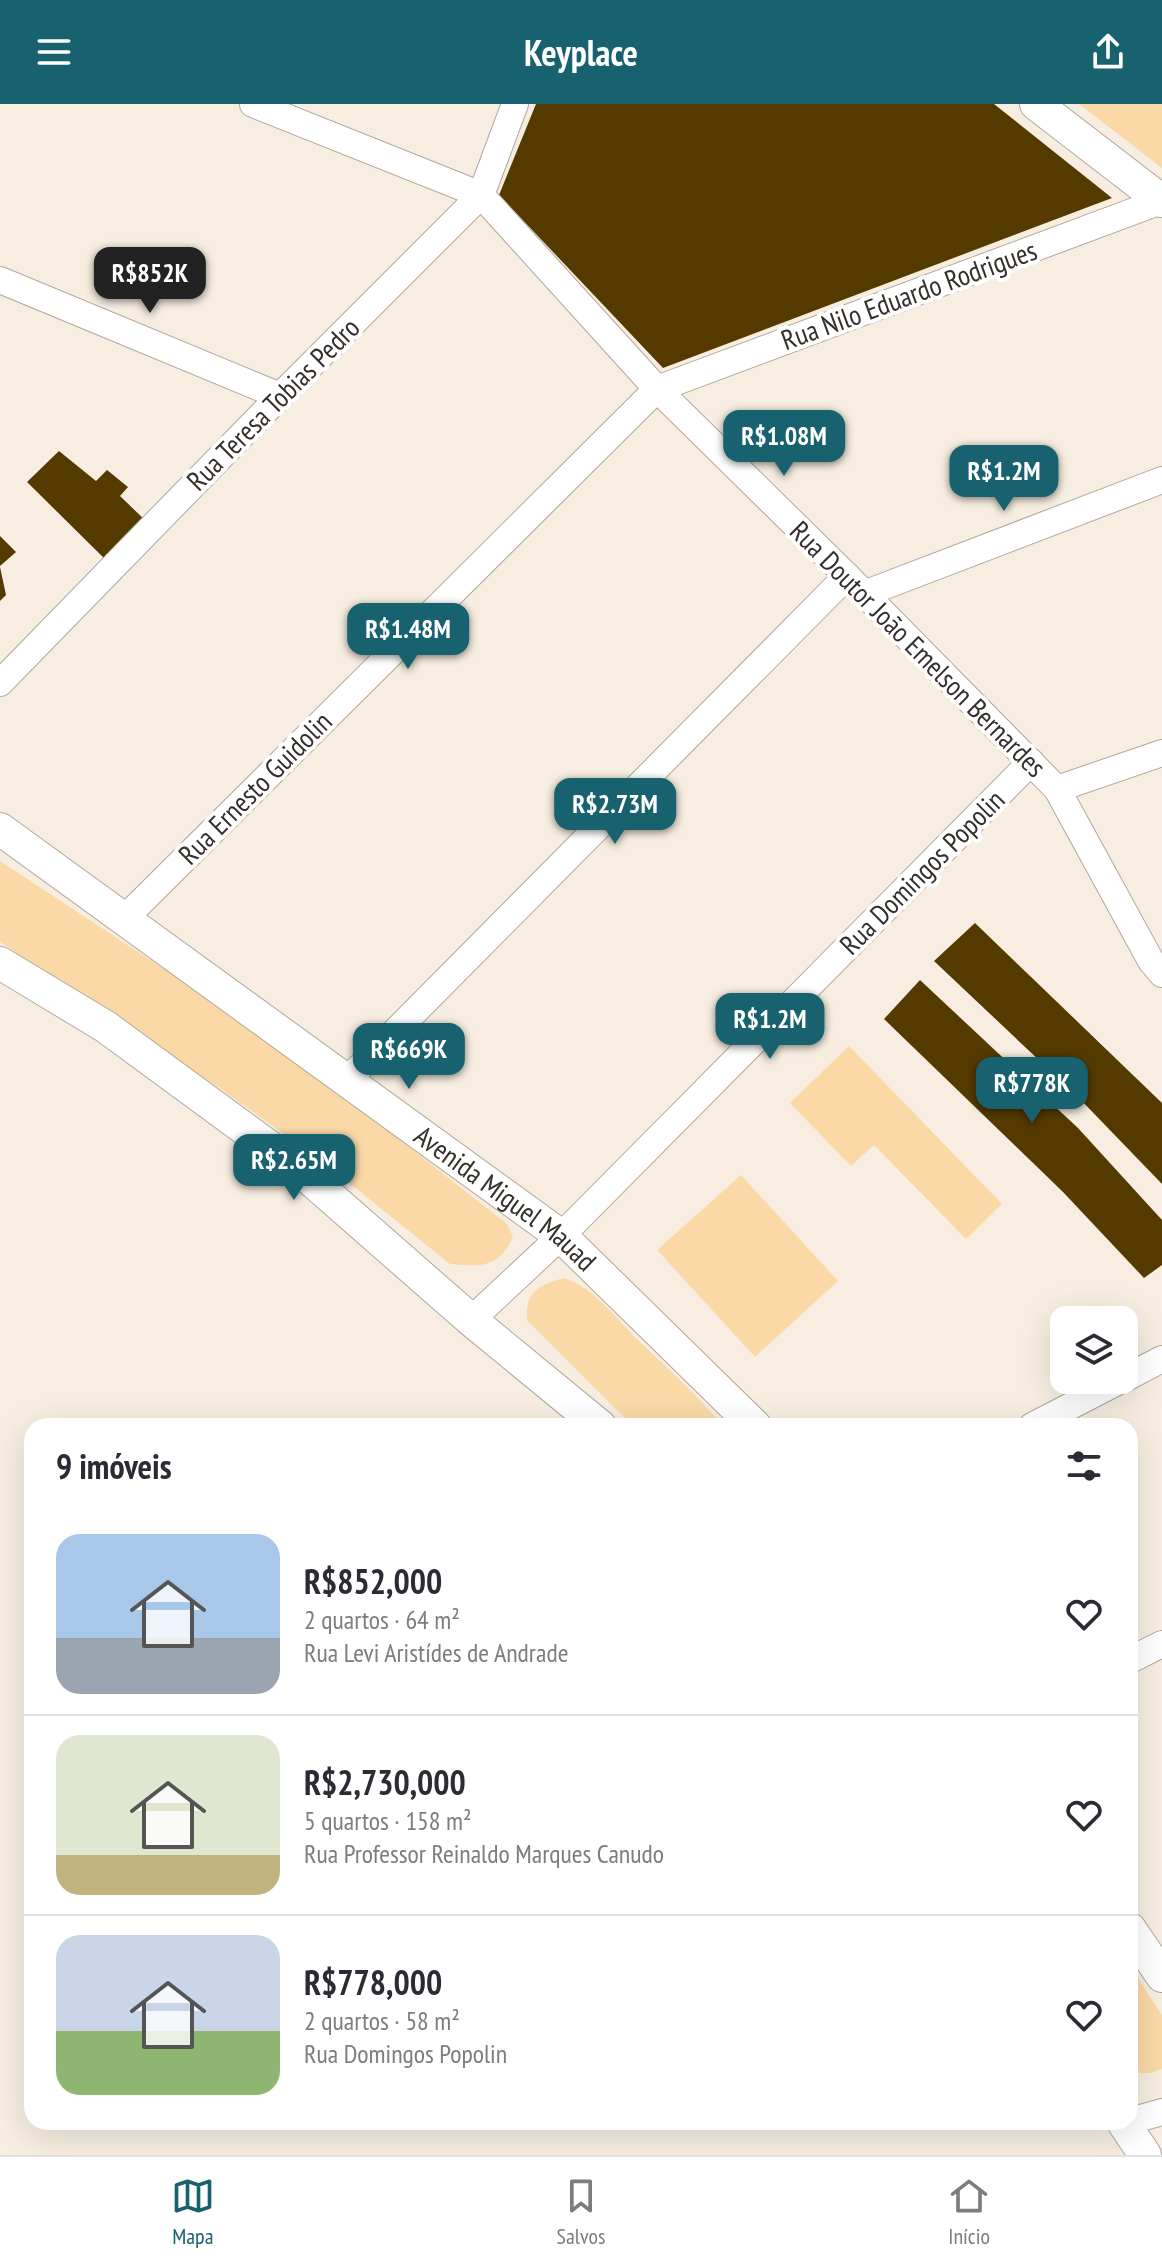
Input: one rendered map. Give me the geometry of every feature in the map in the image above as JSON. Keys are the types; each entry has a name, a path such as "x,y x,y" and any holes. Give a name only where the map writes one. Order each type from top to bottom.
{"street":[{"path":"253,104 481,195"},
{"name":"Rua Teresa Tobias Pedro","path":"0,683 481,195 515,104"},
{"path":"1036,104 1162,201"},
{"name":"Rua Doutor João Emelson Bernardes","path":"481,195 657,389 1057,789 1151,961 1162,974"},
{"name":"Rua Nilo Eduardo Rodrigues","path":"657,389 1162,201"},
{"path":"0,280 280,396"},
{"name":"Rua Ernesto Guidolin","path":"125,918 657,389"},
{"path":"347,1080 856,585 1162,480"},
{"path":"1057,789 1162,753"},
{"name":"Rua Domingos Popolin","path":"471,1320 561,1236 1031,762"},
{"name":"Avenida Miguel Mauad","path":"0,829 561,1236 747,1418"},
{"path":"0,963 106,1027 294,1165 471,1320 590,1418"},
{"path":"1138,1371 1162,1359"},
{"path":"1047,1418 1094,1394"},
{"path":"1138,1656 1162,1644"},
{"path":"1145,1938 1162,1976"},
{"path":"1138,2118 1162,2112"},
{"path":"1130,2130 1145,2155"}],"shaded area":[{"path":"1079,104 1162,104 1162,168"},
{"path":"0,861 217,1004 348,1099 507,1224 513,1237 502,1255 480,1265 450,1264 318,1158 215,1085 0,942"},
{"path":"849,1046 1002,1204 966,1239 874,1145 851,1166 790,1103"},
{"path":"741,1175 838,1281 755,1357 657,1250"},
{"path":"564,1278 585,1289 716,1418 625,1418 527,1320 531,1296 547,1283"},
{"path":"1138,1978 1162,2015 1162,2069 1138,2073"}],"building":[{"path":"536,104 994,104 1112,198 663,368 499,195"},
{"path":"59,451 96,481 107,470 128,487 120,496 149,524 110,564 27,482"},
{"path":"0,536 16,552 0,566"},
{"path":"0,567 6,595 0,601"},
{"path":"975,923 1162,1103 1162,1184 1077,1096 934,961"},
{"path":"920,980 1078,1128 1162,1220 1162,1265 1144,1278 1063,1192 884,1019"}]}
